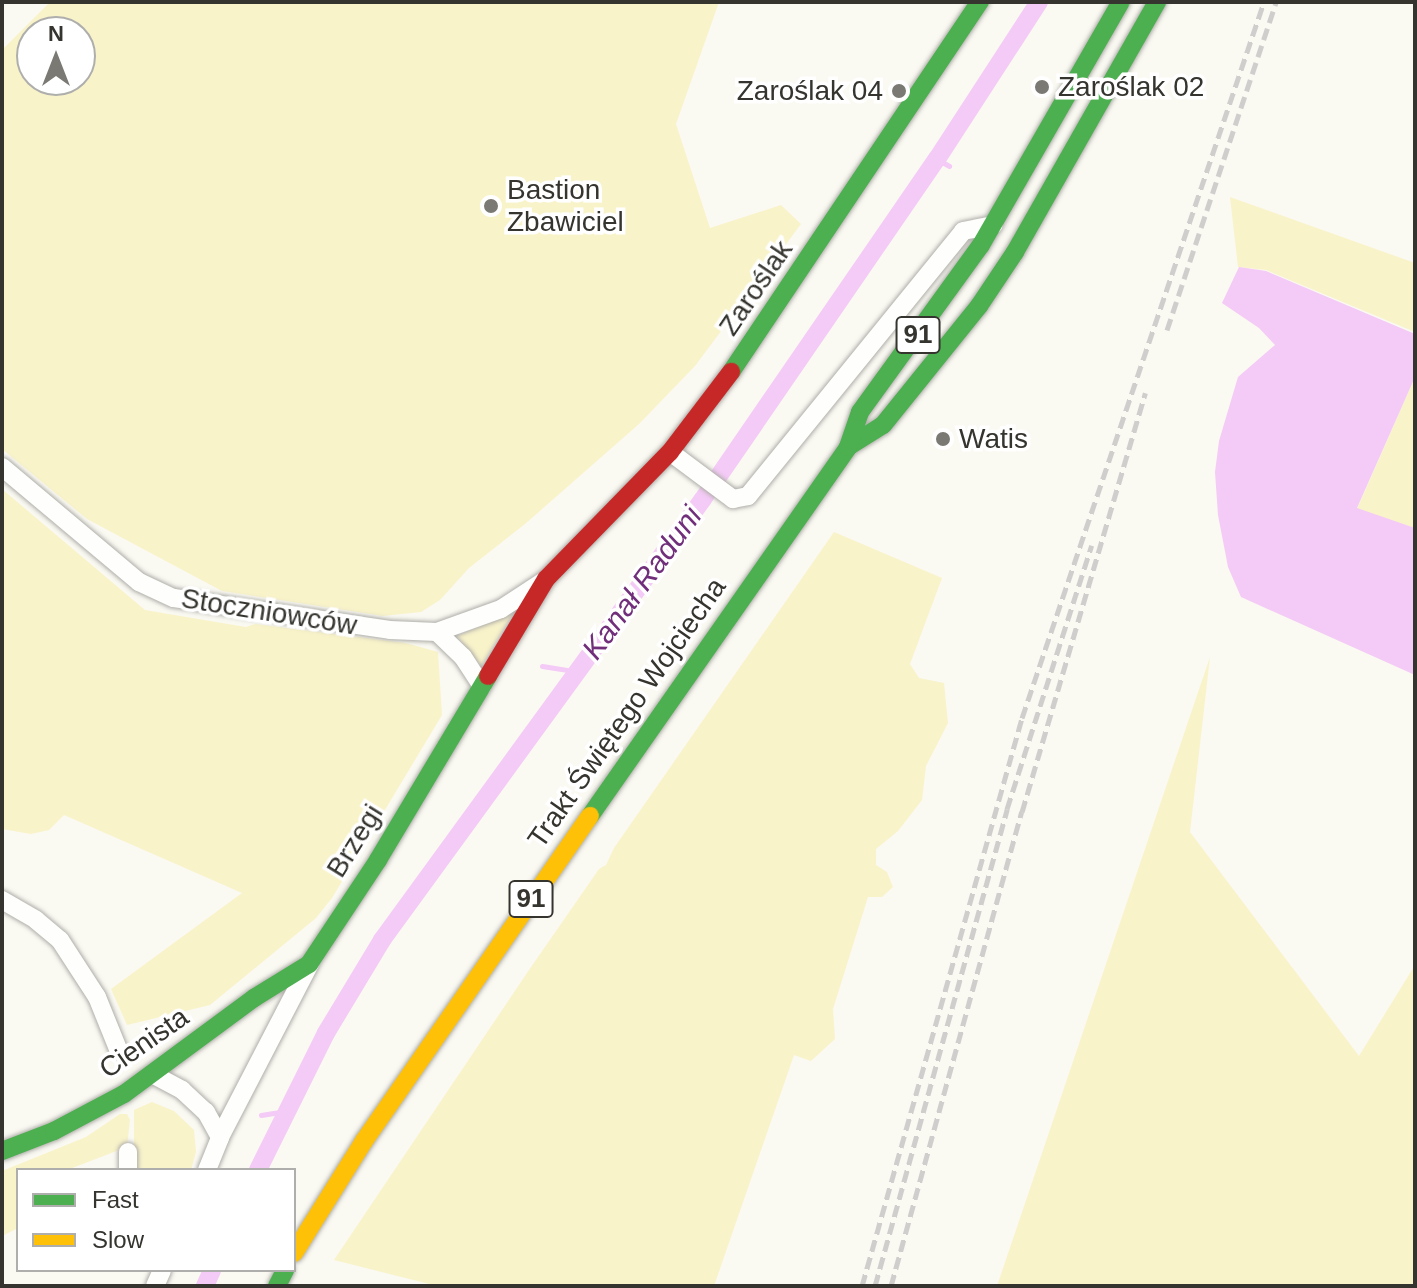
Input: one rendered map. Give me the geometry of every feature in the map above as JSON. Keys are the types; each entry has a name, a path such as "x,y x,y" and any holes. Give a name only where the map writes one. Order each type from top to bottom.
{"main road":[{"name":"Zaroślak","path":"546,579 670,452 730,377 980,2"},
{"name":"Trakt Świętego Wojciecha","path":"296,1250 364,1141 848,447 860,412 941,304 993,225 1121,2"},
{"name":"Trakt Świętego Wojciecha","path":"848,447 883,425 979,306 1015,252 1157,2"},
{"name":"Brzegi","path":"309,964 378,860 546,579"},
{"name":"Cienista","path":"2,1151 87,1116 154,1075 254,998 309,964"}],"street":[{"path":"670,452 733,499 748,496 963,231 993,225"},
{"name":"Stoczniowców","path":"2,467 126,572 159,592 213,605 390,630 437,632 501,609 546,579"},
{"path":"437,632 463,657 482,686"},
{"path":"2,900 36,920 60,940 82,969 118,1049"},
{"name":"Brzegi","path":"208,1168 220,1137 309,964"},
{"path":"154,1075 182,1090 206,1112 220,1137"}],"shaded area":[{"path":"50,2 719,2 676,124 710,228 781,205 801,224 695,366 639,424 525,524 469,568 440,600 421,612 383,616 222,591 87,519 2,449 2,50 16,36 16,96 96,96 96,16 36,16"},
{"path":"1230,197 1415,263 1415,332 1266,270 1238,267"},
{"path":"1239,267 1266,271 1415,334 1415,377 1357,508 1415,528 1415,675 1241,597 1228,567 1218,515 1215,472 1219,441 1238,377 1275,345 1259,328 1222,303"},
{"path":"1415,377 1415,528 1357,509"},
{"path":"2,489 145,610 246,627 255,624 406,643 438,652 442,715 332,898 316,918 210,1005 127,1025 111,989 242,893 64,815 49,830 31,834 2,829"},
{"path":"834,532 942,578 910,664 919,678 944,683 948,723 926,766 922,800 898,831 876,849 876,865 887,872 893,887 882,897 868,897 833,1009 835,1039 811,1061 794,1055 714,1286 437,1286 334,1260 529,970 599,869 606,865 614,848"},
{"path":"512,615 481,666 457,636"},
{"path":"1210,657 1190,832 1359,1056 1415,965 1415,1286 997,1286"},
{"path":"152,1102 174,1111 194,1130 196,1152 192,1168 134,1168 134,1110"},
{"path":"120,1114 127,1114 130,1120 127,1147 72,1168 16,1168 16,1229 2,1236 2,1171 86,1137"}],"waterway":[{"name":"Kanał Raduni","path":"259,1168 326,1033 382,940 703,499 937,159 1039,2"},
{"path":"937,159 949,166"},
{"path":"542,666 578,672"},
{"path":"261,1115 285,1111"},
{"name":"Kanał Raduni","path":"205,1286 211,1272"}],"railway":[{"path":"862,1286 1022,718 1264,2"},
{"path":"1167,330 1276,2"},
{"path":"891,1286 1022,812 1145,393"},
{"path":"875,1286 1007,809 1092,545"}],"traffic: fast":[{"path":"731,372 980,2"},
{"path":"590,816 848,447 860,412 981,245 1121,2"},
{"path":"848,447 883,425 979,306 1015,252 1157,2"},
{"path":"2,1151 54,1131 124,1094 254,998 309,964 378,860 488,676"},
{"path":"277,1286 284,1272"}],"traffic: slow":[{"path":"296,1250 364,1141 590,816"}],"traffic: jam":[{"path":"488,676 546,579 670,452 731,372"}],"place":[{"name":"Zaroślak 02","path":"1042,87"},
{"name":"Zaroślak 04","path":"899,91"},
{"name":"Bastion Zbawiciel","path":"491,206"},
{"name":"Watis","path":"943,439"}]}
